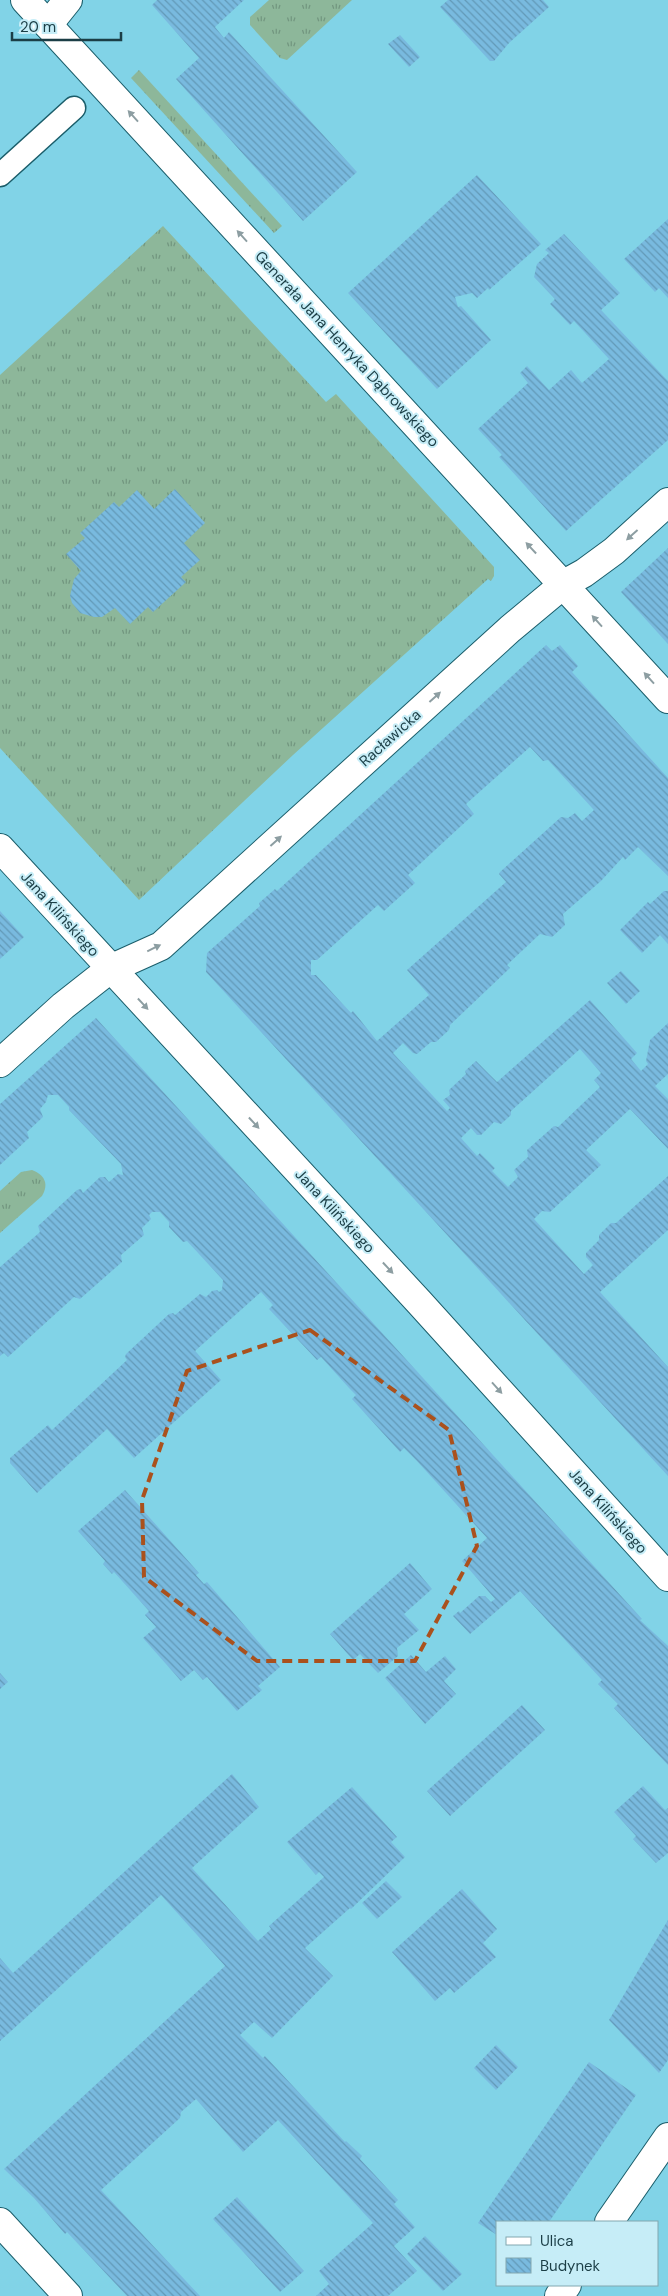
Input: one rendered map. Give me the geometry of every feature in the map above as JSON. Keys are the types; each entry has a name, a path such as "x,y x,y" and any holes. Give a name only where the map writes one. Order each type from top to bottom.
{"street":[{"name":"Generała Jana Henryka Dąbrowskiego","path":"26,0 668,699"},
{"path":"48,24 68,0"},
{"path":"0,175 74,108"},
{"name":"Racławicka","path":"0,1063 63,1006 110,968 161,946 503,636 564,584 584,573 614,551 668,502"},
{"name":"Jana Kilińskiego","path":"0,848 399,1280 668,1577"},
{"path":"610,2221 668,2137"},
{"path":"0,2222 68,2296"}],"highlighted area":[{"path":"310,1330 449,1430 477,1546 415,1661 257,1661 144,1577 142,1500 187,1371"}],"green space":[{"path":"269,0 352,0 287,60 280,58 250,25 250,17"},
{"path":"139,70 282,226 274,233 131,78"},
{"path":"163,226 326,402 336,394 494,567 494,576 491,581 488,579 293,755 139,900 0,748 0,375"},
{"path":"32,1170 43,1177 45,1188 42,1196 0,1233 0,1191 21,1172"}],"building":[{"path":"157,0 244,0 215,27 224,38 229,32 357,172 303,221 176,79 199,58 152,5"},
{"path":"448,0 543,0 549,7 509,43 494,61 490,61 440,7"},
{"path":"400,35 420,57 409,67 388,44"},
{"path":"477,175 541,244 489,290 488,288 477,298 472,293 455,297 458,307 461,306 491,340 437,389 348,293"},
{"path":"668,219 668,298 659,288 655,292 624,259"},
{"path":"564,234 620,293 601,310 668,381 668,440 566,531 499,457 502,455 478,429 528,383 520,373 527,366 549,390 571,370 582,383 609,359 574,321 570,325 550,304 555,299 534,277 537,264 549,253 545,250"},
{"path":"175,489 205,523 184,543 200,560 181,577 186,582 153,612 148,607 130,624 115,608 102,617 80,613 72,603 70,596 74,579 81,571 66,554 85,538 80,533 114,502 119,507 137,490 154,509"},
{"path":"668,548 668,644 621,592"},
{"path":"546,645 552,651 560,645 578,666 572,672 668,778 668,876 638,847 625,860 623,857 601,881 563,914 565,925 552,937 540,934 507,965 510,968 450,1025 449,1030 436,1042 431,1042 417,1054 413,1053 403,1043 393,1053 447,1111 450,1108 443,1100 450,1095 449,1090 466,1074 465,1071 476,1061 497,1082 590,1000 637,1053 631,1059 641,1071 648,1064 646,1061 650,1040 668,1023 668,1074 655,1086 668,1099 668,1149 630,1109 586,1150 601,1165 550,1212 542,1211 534,1219 584,1274 593,1265 586,1257 586,1253 599,1240 599,1235 611,1223 616,1223 668,1176 668,1230 600,1292 668,1367 668,1476 206,972 207,953 260,906 259,903 275,889 277,891","holes":["530,747 543,761 548,760 594,810 582,821 575,813 568,818 561,817 500,872 499,874 506,882 407,970 429,995 377,1041 353,1011 351,1013 316,975 311,975 311,960 317,960 378,905 384,911 415,883 408,875 474,814 466,804","580,1049 601,1073 594,1080 600,1087 558,1127 554,1126 527,1150 528,1157 514,1170 518,1177 508,1187 492,1171 495,1168 480,1153 477,1156 461,1138 471,1128 477,1135 481,1135 494,1122 501,1124 511,1115 511,1111"]},
{"path":"664,891 668,891 668,944 660,935 642,953 620,930 648,902 650,904"},
{"path":"0,911 24,937 0,959"},
{"path":"621,971 640,991 626,1004 607,983"},
{"path":"96,1018 642,1619 640,1620 668,1646 668,1765 614,1708 618,1704 598,1684 602,1680 520,1591 470,1634 453,1616 459,1611 460,1613 479,1596 485,1596 491,1602 495,1599 462,1561 487,1538 404,1448 400,1452 352,1399 356,1395 321,1357 317,1360 269,1309 273,1305 261,1292 195,1351 221,1380 134,1458 107,1429 37,1493 10,1463 10,1458 48,1425 52,1430 127,1360 126,1354 169,1314 173,1313 175,1315 200,1294 206,1297 212,1291 217,1290 219,1292 222,1290 223,1280 187,1241 183,1242 169,1227 169,1222 160,1212 152,1212 149,1215 151,1219 142,1228 144,1235 121,1255 122,1262 80,1299 74,1297 8,1357 4,1353 0,1356 0,1267 40,1232 38,1226 77,1190 81,1189 83,1193 100,1177 105,1177 109,1182 118,1174 123,1175 121,1164 69,1110 69,1107 58,1095 48,1095 46,1102 40,1109 43,1117 27,1132 29,1138 0,1165 0,1104"},
{"path":"125,1490 199,1573 196,1575 204,1584 207,1582 280,1667 258,1686 262,1690 237,1711 207,1677 203,1680 194,1670 181,1681 143,1638 156,1627 145,1615 149,1611 114,1572 112,1574 103,1564 105,1561 78,1531"},
{"path":"410,1563 432,1589 404,1614 419,1630 397,1648 398,1656 378,1673 360,1654 353,1660 330,1634"},
{"path":"411,1655 426,1672 445,1656 456,1669 444,1681 456,1694 425,1724 385,1678"},
{"path":"0,1673 8,1682 0,1689"},
{"path":"522,1705 545,1730 450,1816 427,1791"},
{"path":"232,1774 259,1807 192,1868 258,1941 271,1929 269,1926 324,1877 319,1872 316,1875 287,1842 352,1787 397,1837 391,1842 405,1857 351,1909 305,1948 333,1976 272,2038 254,2022 240,2035 263,2058 265,2056 345,2142 362,2156 360,2159 398,2200 394,2204 415,2227 394,2246 417,2271 388,2296 316,2296 329,2284 319,2271 373,2223 278,2120 243,2152 196,2099 181,2112 180,2118 101,2190 200,2296 127,2296 4,2169 225,1966 161,1895 0,2041 0,1958 13,1973"},
{"path":"643,1786 665,1810 668,1808 668,1853 656,1863 633,1839 636,1836 614,1812"},
{"path":"386,1881 402,1897 377,1919 362,1903"},
{"path":"462,1889 497,1929 483,1943 496,1957 454,1993 450,1988 435,2001 392,1952"},
{"path":"668,1920 668,2060 659,2073 609,2020"},
{"path":"496,2045 518,2067 496,2090 474,2068"},
{"path":"589,2062 636,2095 550,2221 496,2221 496,2234 478,2223"},
{"path":"237,2197 304,2271 280,2292 213,2219"},
{"path":"425,2236 462,2274 443,2291 407,2254"}]}
